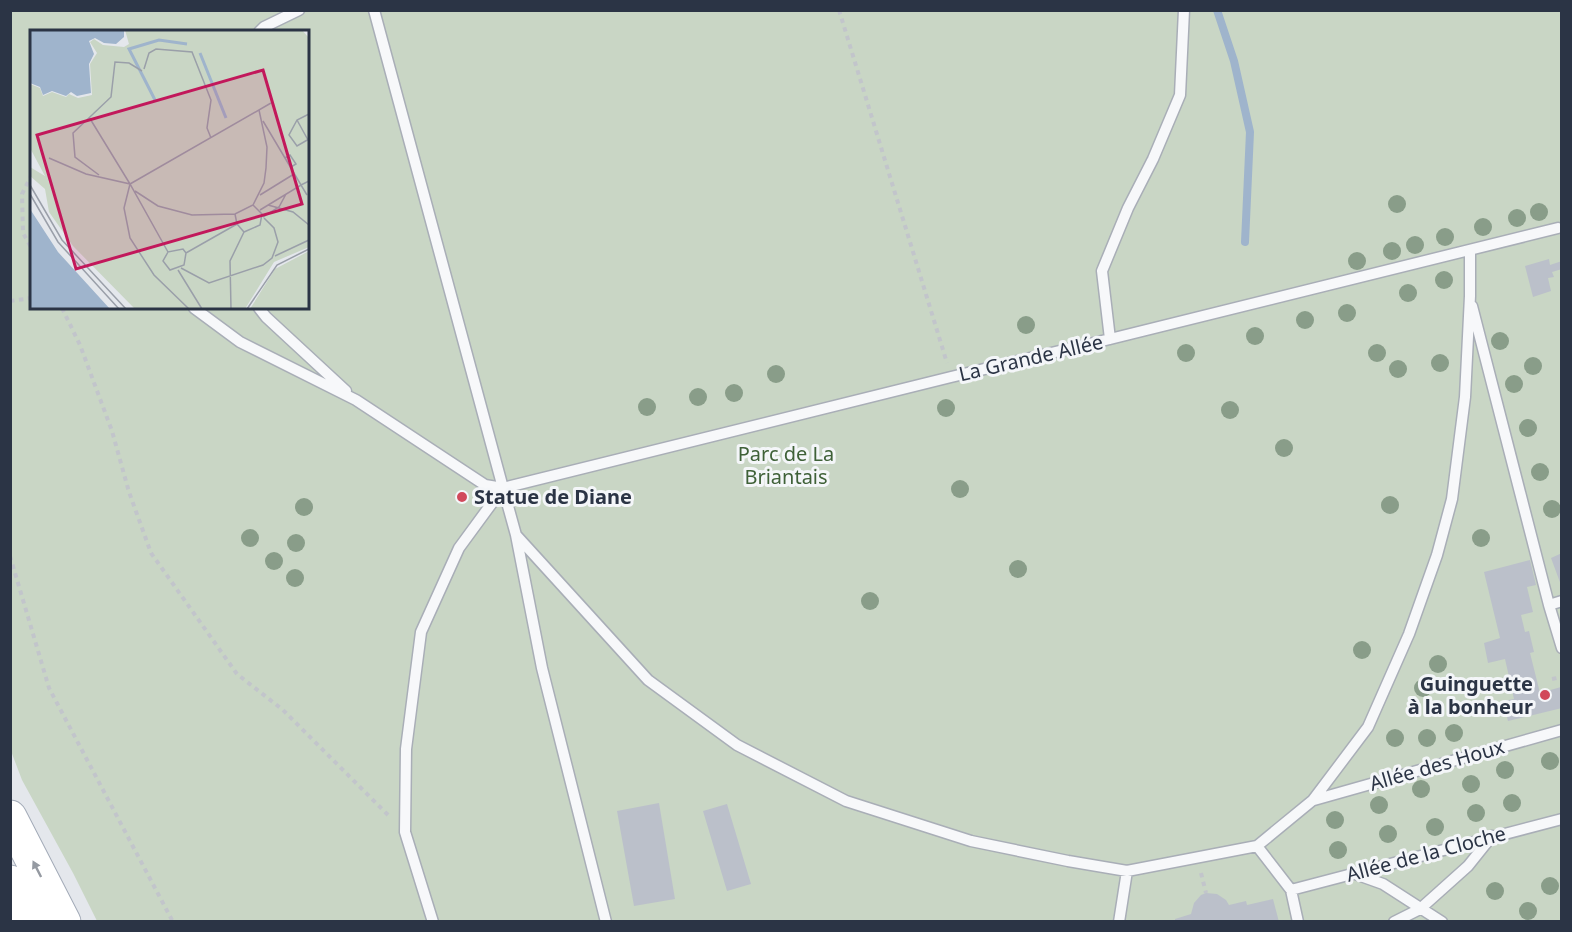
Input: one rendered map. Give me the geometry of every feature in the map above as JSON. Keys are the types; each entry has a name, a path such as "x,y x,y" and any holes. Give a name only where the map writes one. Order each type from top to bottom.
{"main road":[{"path":"10,817 64,921"},
{"path":"10,882 30,921"}],"lane":[{"path":"261,30 299,10"},
{"path":"374,10 516,535 542,668 606,921"},
{"path":"1110,339 1102,271 1180,95 1184,10"},
{"name":"La Grande Allée","path":"503,488 1558,228"},
{"path":"516,535 648,680 737,745 846,801 971,841 1127,871 1257,846 1313,800 1368,727 1409,634 1437,555 1452,499 1465,397 1470,251"},
{"path":"1470,296 1562,648"},
{"path":"195,309 240,342 356,400 484,485 503,488"},
{"path":"260,309 356,400"},
{"path":"432,921 405,832 406,749 421,632 459,548 503,488"},
{"path":"1549,605 1562,601"},
{"name":"Allée des Houx","path":"1313,800 1562,730"},
{"name":"Allée de la Cloche","path":"1291,890 1562,819"},
{"path":"1394,921 1420,909 1468,866 1492,836"},
{"path":"1257,846 1291,890 1298,921"},
{"path":"1119,921 1127,871"},
{"path":"1355,874 1383,884 1442,921"}],"path":[{"path":"839,10 951,377"},
{"path":"30,178 22,194 23,233 30,245"},
{"path":"10,301 30,298"},
{"path":"62,309 80,345 112,431 129,492 151,553 237,674 283,710 405,832"},
{"path":"10,556 49,688 173,921"},
{"path":"1551,679 1562,677"}],"green space":[{"name":"Parc de La Briantais","path":"10,11 1561,11 1561,921 97,921 22,780 11,751"}],"building":[{"path":"1549,259 1550,265 1562,261 1562,269 1552,272 1554,277 1548,278 1551,291 1533,297 1525,266"},
{"path":"1562,553 1562,585 1561,585 1551,558"},
{"path":"1530,560 1536,585 1527,587 1533,612 1521,615 1525,632 1529,631 1534,652 1530,653 1540,693 1561,687 1562,708 1508,721 1503,701 1514,699 1505,659 1488,663 1484,643 1500,638 1484,572"},
{"path":"659,803 675,899 634,906 617,811"},
{"path":"727,804 751,884 727,891 703,811"},
{"path":"1206,893 1217,894 1229,905 1246,901 1247,905 1273,899 1279,922 1175,922 1175,919 1191,914 1194,903"}],"waterway":[{"path":"1217,10 1234,61 1250,132 1245,242"}],"place":[{"name":"Statue de Diane","path":"462,497"},
{"name":"Guinguette à la bonheur","path":"1545,695"}]}
